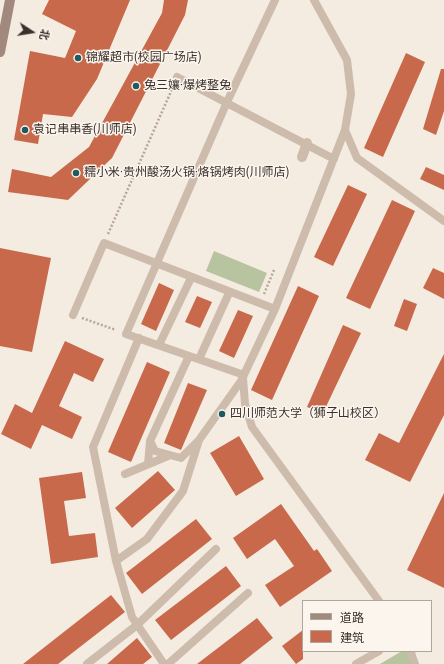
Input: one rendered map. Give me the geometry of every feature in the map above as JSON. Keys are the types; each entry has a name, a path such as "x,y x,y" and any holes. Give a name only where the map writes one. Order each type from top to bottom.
{"main road":[{"path":"0,52 10,0"}],"street":[{"path":"302,157 307,143"}],"lane":[{"path":"243,376 126,334 227,102 275,0"},
{"path":"150,441 155,452 181,458 199,440 243,376 275,309 345,130 351,94 347,60 314,0"},
{"path":"177,77 307,143 334,159"},
{"path":"345,130 357,158 444,221"},
{"path":"73,315 104,243 229,293 275,309"},
{"path":"159,345 191,278"},
{"path":"198,359 229,293"},
{"path":"139,338 93,447 116,561 132,617 164,664"},
{"path":"148,464 150,441 188,356"},
{"path":"243,376 245,404 252,427 378,600"},
{"path":"116,561 147,539 183,491 199,440"},
{"path":"125,474 168,456"},
{"path":"87,664 137,625 216,549"},
{"path":"168,664 248,593"},
{"path":"356,664 377,652"},
{"path":"410,652 415,664"}],"path":[{"path":"104,243 177,77"},
{"path":"260,304 274,270"},
{"path":"73,315 126,334"}],"green space":[{"path":"214,251 267,273 259,292 206,271"},
{"path":"400,652 415,652 417,664 380,664"}],"building":[{"path":"49,0 130,0 97,79 72,117 43,114 38,144 14,140 30,51 65,58 76,31 42,14"},
{"path":"164,0 188,0 185,15 112,158 68,200 8,192 12,169 51,177 89,147 162,13"},
{"path":"406,53 425,62 383,157 364,148"},
{"path":"441,69 444,69 444,111 436,135 423,129"},
{"path":"426,167 444,175 444,190 420,179"},
{"path":"348,185 367,194 333,266 314,257"},
{"path":"392,200 415,211 370,309 346,298"},
{"path":"0,248 51,258 32,352 0,346"},
{"path":"433,268 444,273 444,299 423,288"},
{"path":"159,283 174,290 156,331 141,324"},
{"path":"298,286 319,296 272,400 251,390"},
{"path":"197,296 212,302 200,328 185,322"},
{"path":"404,299 417,304 407,331 394,326"},
{"path":"238,310 253,316 234,358 219,351"},
{"path":"343,325 361,333 323,413 307,407"},
{"path":"65,341 104,359 93,382 74,373 59,406 82,417 72,439 42,425 31,449 1,434 15,404 32,413"},
{"path":"444,354 444,415 410,482 365,460 379,433 399,443"},
{"path":"147,362 170,372 131,462 108,452"},
{"path":"188,383 207,390 181,450 164,443"},
{"path":"239,436 264,479 236,496 210,453"},
{"path":"158,471 175,490 132,528 115,508"},
{"path":"82,472 86,498 64,501 69,536 95,533 98,557 51,564 39,478"},
{"path":"444,493 444,588 407,570"},
{"path":"281,504 314,551 317,549 332,571 280,607 265,585 294,566 275,539 247,559 233,538"},
{"path":"196,519 212,539 142,594 126,573"},
{"path":"226,566 241,586 171,640 155,620"},
{"path":"111,595 125,612 58,664 23,664"},
{"path":"257,618 273,638 240,664 197,664"},
{"path":"302,631 303,659 296,664 282,646"},
{"path":"137,638 152,657 143,664 107,664"}],"place":[{"name":"锦耀超市(校园广场店)","path":"78,58"},
{"name":"兔三孃·爆烤整兔","path":"136,86"},
{"name":"袁记串串香(川师店)","path":"25,130"},
{"name":"糯小米·贵州酸汤火锅·烙锅烤肉(川师店)","path":"76,173"},
{"name":"四川师范大学（狮子山校区）","path":"222,414"}]}
